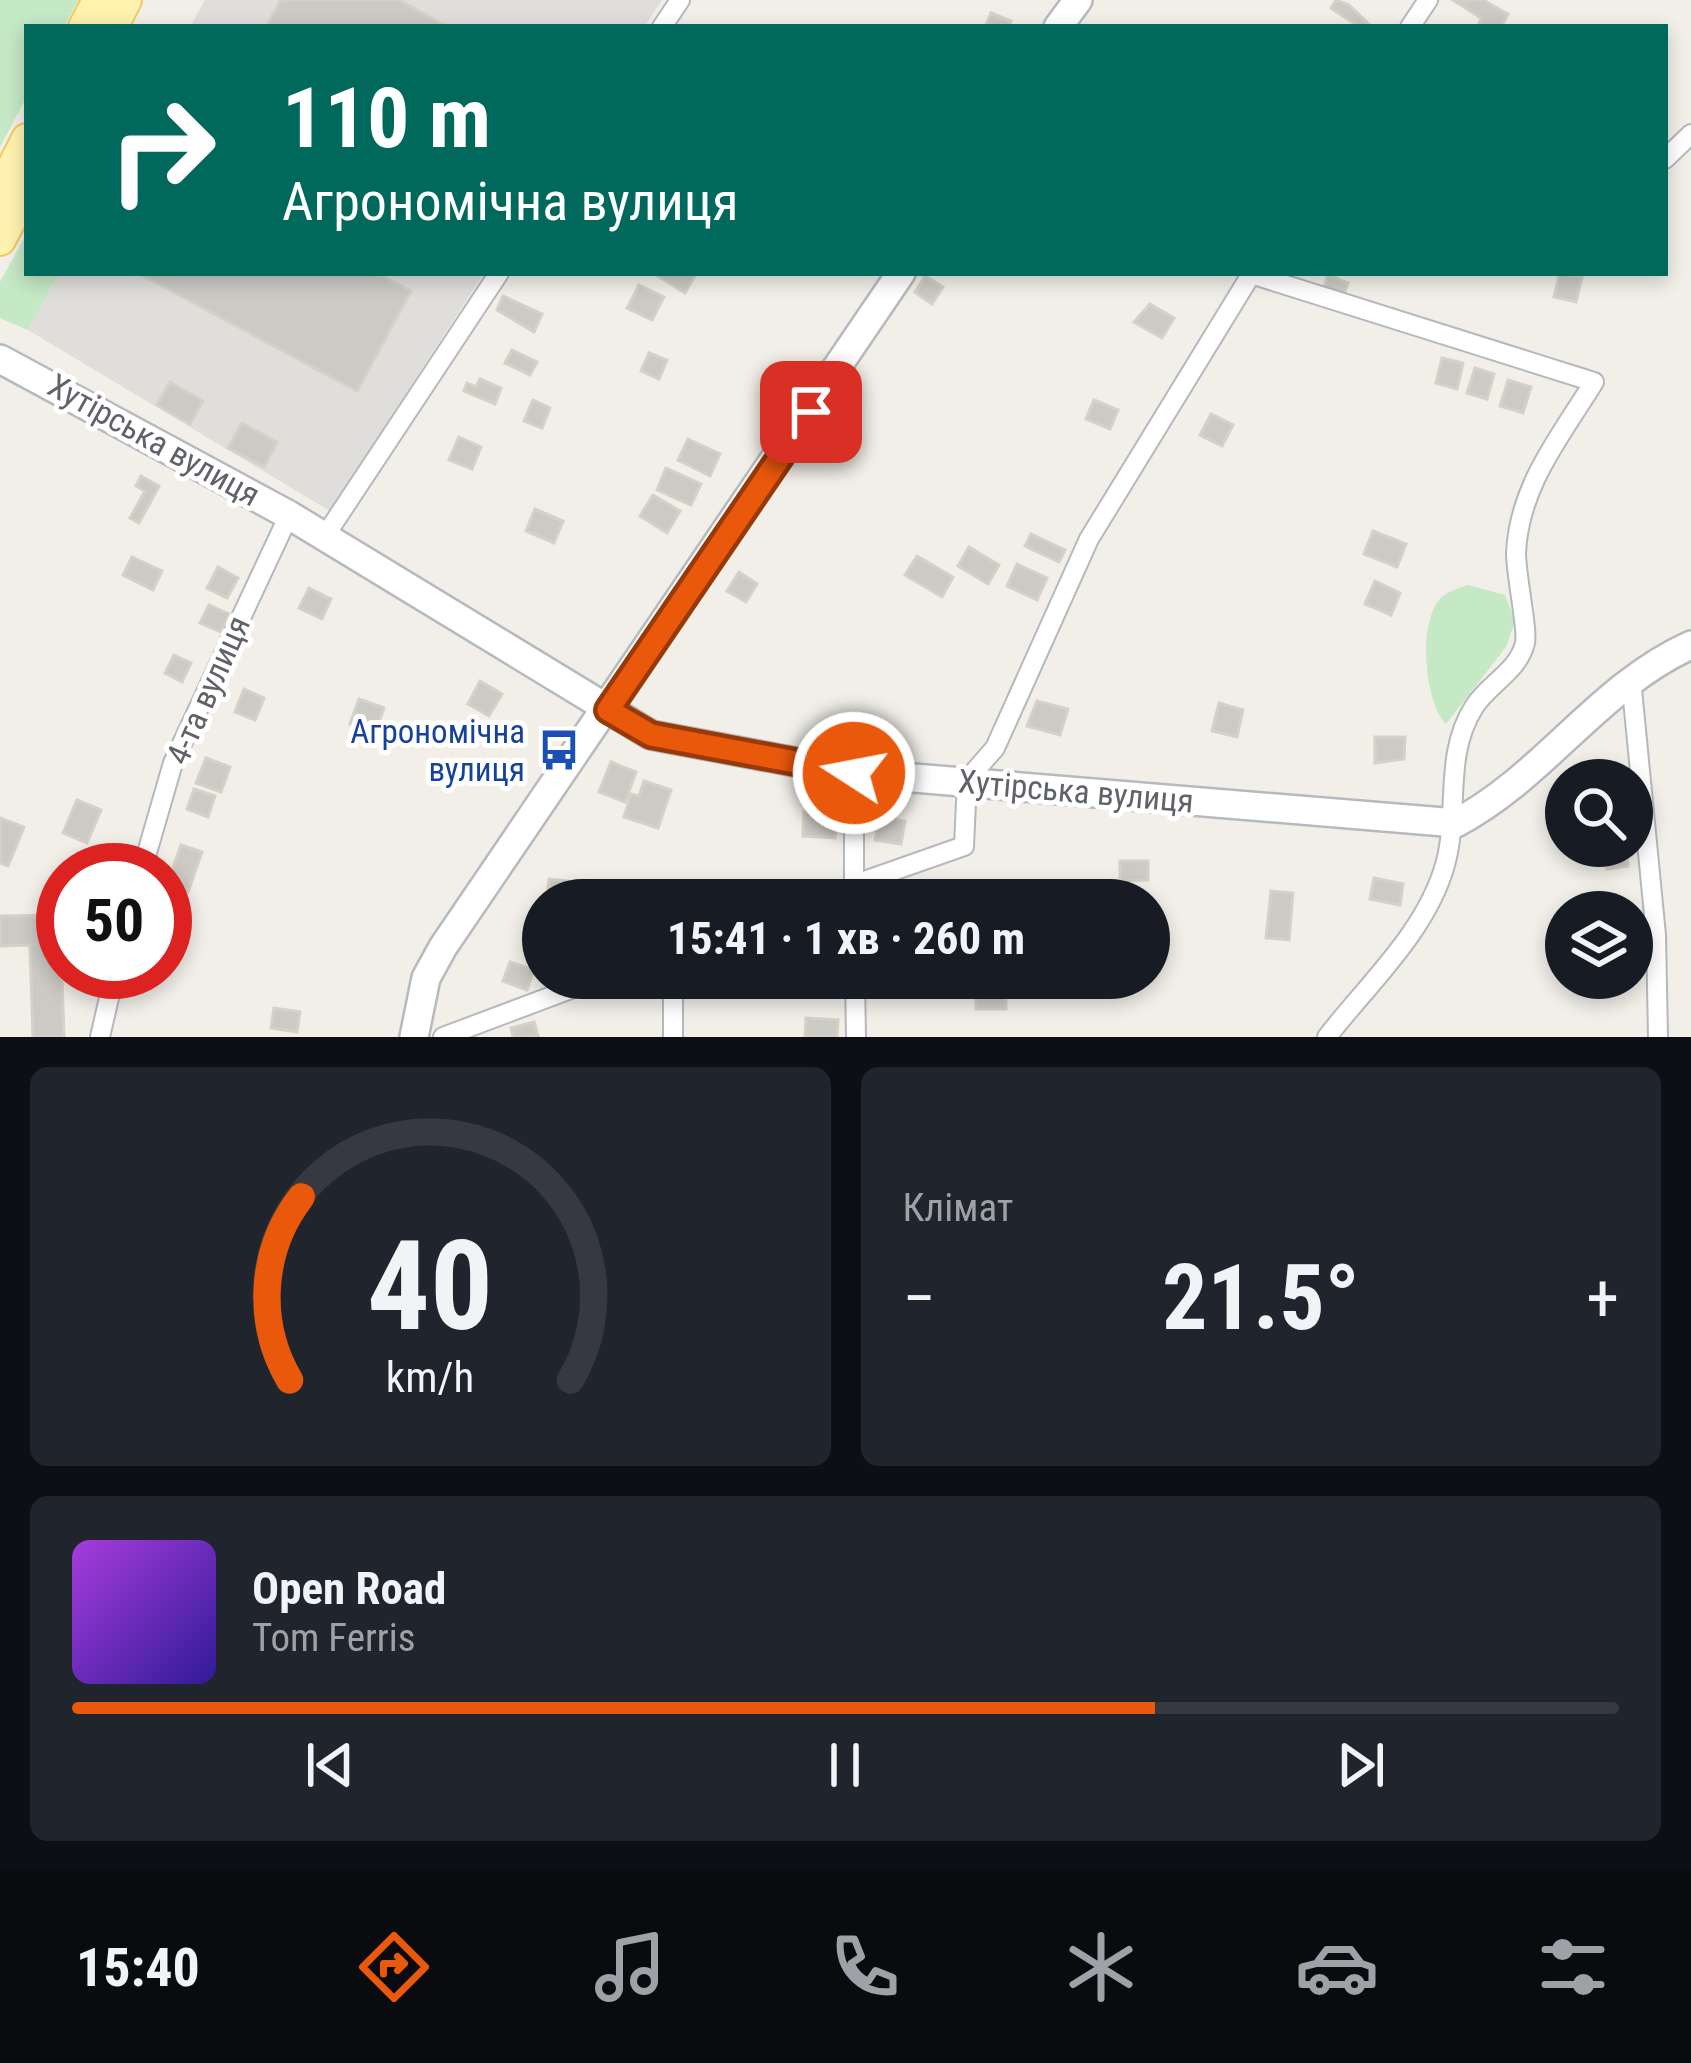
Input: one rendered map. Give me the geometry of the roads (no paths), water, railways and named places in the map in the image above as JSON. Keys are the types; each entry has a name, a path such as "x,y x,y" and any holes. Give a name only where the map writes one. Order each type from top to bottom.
{"main road":[{"path":"0,192 24,145"},
{"path":"0,240 24,195"},
{"path":"414,1037 426,978 443,947 899,276"},
{"name":"Хутірська вулиця","path":"0,359 289,515 651,735 854,773 967,779 1420,824 1456,823"},
{"path":"1456,823 1489,806 1631,680 1691,645"}],"street":[{"path":"1668,156 1691,134"},
{"path":"325,536 497,276"},
{"path":"887,879 964,846 967,779 995,748 1089,539 1250,276"},
{"path":"1261,276 1594,382 1526,490 1516,549 1517,597 1526,642 1511,669 1474,706 1451,764 1456,823 1443,872 1420,924 1327,1037"},
{"name":"4-та вулиця","path":"150,843 172,763 289,515"},
{"path":"1631,680 1656,935 1658,1037"},
{"path":"850,879 854,773"},
{"path":"100,1037 109,999"},
{"path":"442,1037 543,999"},
{"path":"673,1037 674,999"},
{"path":"855,999 856,1037"}],"place":[{"name":"Агрономічна вулиця","path":"559,750"}]}
